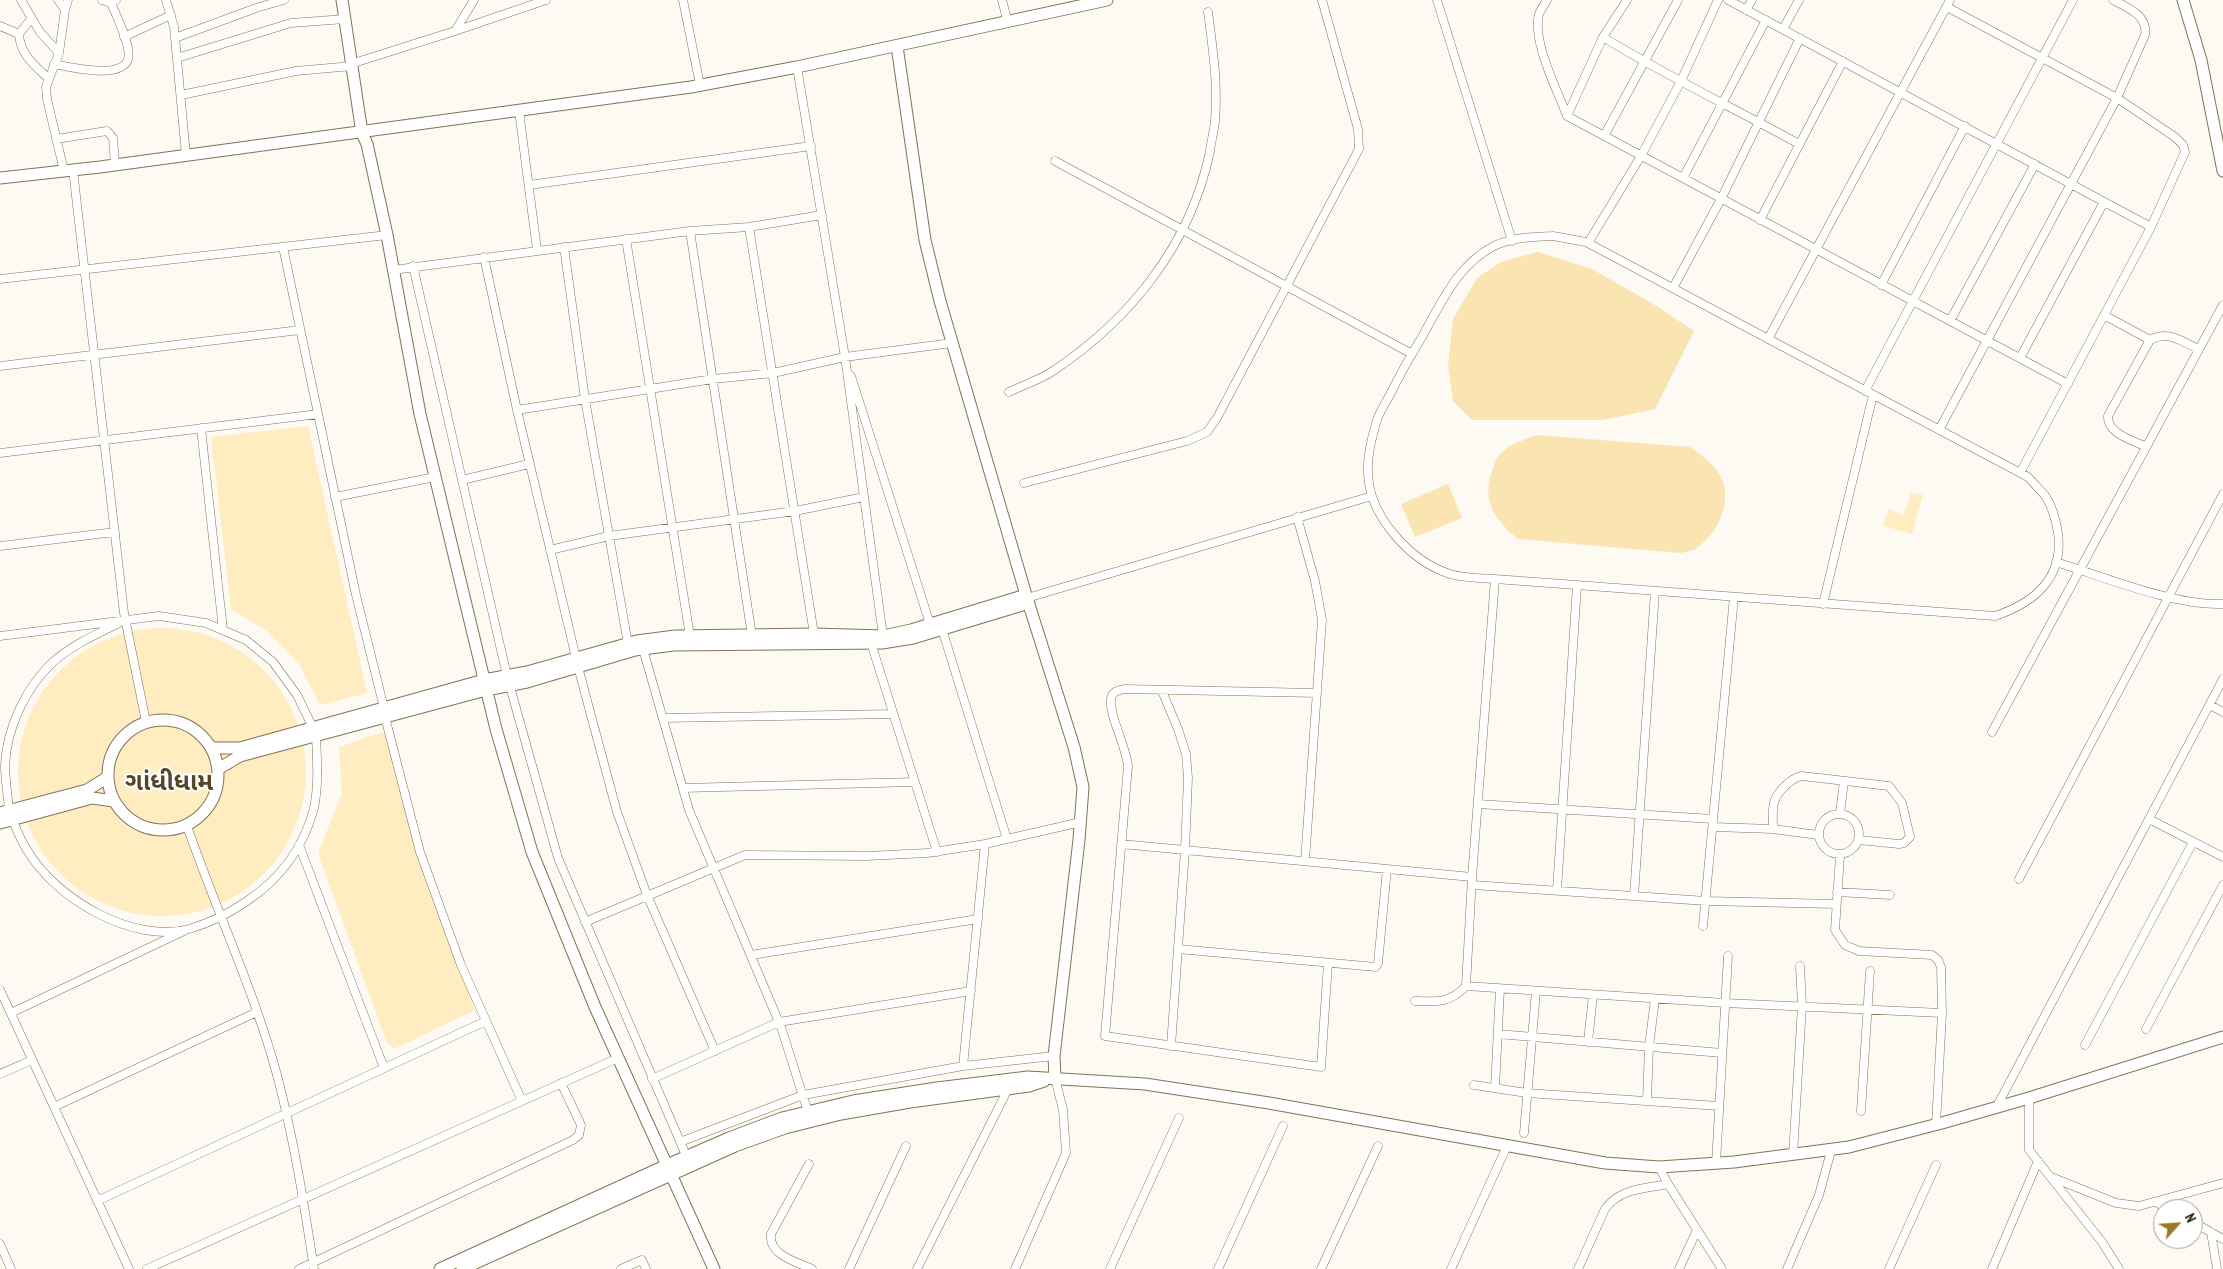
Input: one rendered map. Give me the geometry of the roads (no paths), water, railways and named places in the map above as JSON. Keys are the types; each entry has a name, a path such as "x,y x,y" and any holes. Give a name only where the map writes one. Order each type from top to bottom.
{"street":[{"path":"21,0 31,19 59,53"},
{"path":"58,0 65,10"},
{"path":"68,0 59,53 46,87 47,100 56,139 68,171 84,270 126,619 146,722"},
{"path":"54,64 103,71 126,63 128,58 124,37 114,2 102,0"},
{"path":"166,0 175,38 186,155"},
{"path":"175,38 259,7 284,0"},
{"path":"342,0 355,64"},
{"path":"348,0 367,144 387,235 420,414 496,730 532,852 595,1007 714,1269"},
{"path":"455,32 474,0"},
{"path":"180,95 296,71 355,64 546,0"},
{"path":"683,0 700,85"},
{"path":"1002,0 1008,23"},
{"path":"1024,484 1187,441 1207,432 1217,418 1288,287 1359,149 1358,129 1322,0"},
{"path":"1437,0 1512,240"},
{"path":"1547,0 1540,13 1538,30 1542,49 1567,116 2068,384"},
{"path":"1567,116 1603,37 1627,0"},
{"path":"1604,136 1678,0"},
{"path":"1588,243 1641,156 1681,81 1718,0"},
{"path":"1728,0 2151,227"},
{"path":"1746,10 1752,0"},
{"path":"1783,29 1799,0"},
{"path":"1865,390 2073,0"},
{"path":"1939,430 2117,98 2145,35 2145,26 2137,14 2113,0"},
{"path":"2182,0 2201,60 2223,171"},
{"path":"0,178 68,171 365,132 700,85 798,67 1008,23 1102,1"},
{"path":"1768,339 1949,4 2042,58 2117,98 2175,137 2185,152 2151,227 2020,473"},
{"path":"1009,392 1052,372 1090,343 1125,311 1160,269 1184,231 1203,182 1215,124 1216,69 1208,12"},
{"path":"124,37 171,15"},
{"path":"31,19 19,34 20,42 29,61 48,78"},
{"path":"177,58 291,23 345,19"},
{"path":"1683,178 1766,20"},
{"path":"0,26 19,34"},
{"path":"1603,37 1644,63 1723,102 1800,144"},
{"path":"1673,288 1721,199 1800,38"},
{"path":"897,46 925,240 952,343 1027,599 1074,746 1083,787 1081,822 1054,1056 1055,1078 1060,1090 1064,1110 1066,1153 1015,1269"},
{"path":"1760,220 1843,61"},
{"path":"798,67 845,357 883,636"},
{"path":"519,111 537,250"},
{"path":"1881,285 1965,126"},
{"path":"56,139 107,131 113,138 114,165"},
{"path":"529,185 810,146"},
{"path":"1055,161 1412,354"},
{"path":"1950,321 2035,164"},
{"path":"2020,358 2104,202"},
{"path":"393,270 690,231 749,227 822,215"},
{"path":"749,227 814,634"},
{"path":"690,231 752,636"},
{"path":"0,279 387,235"},
{"path":"1553,236 1588,243 2028,477 2046,497 2055,516 2060,546 2053,574 2040,591 2016,609 1995,616 1495,579 1451,574 1432,566 1412,552 1385,522 1372,496 1368,473 1370,450 1377,419 1412,354 1448,291 1465,266 1494,246 1512,240 1553,236"},
{"path":"626,239 690,636"},
{"path":"283,247 356,595 420,852 462,964 522,1101"},
{"path":"564,247 585,399 628,644"},
{"path":"484,257 516,410 577,662 617,812 647,895 715,1050"},
{"path":"414,266 508,681 558,858 688,1161"},
{"path":"1992,732 2223,305"},
{"path":"2104,316 2150,340"},
{"path":"0,366 300,330"},
{"path":"2146,446 2115,431 2108,421 2108,416 2150,340 2167,334 2199,349"},
{"path":"516,410 713,378 773,373 845,357 952,343"},
{"path":"845,357 930,624"},
{"path":"1823,604 1873,395"},
{"path":"0,453 318,414"},
{"path":"201,428 223,630"},
{"path":"462,480 529,464"},
{"path":"335,497 435,477"},
{"path":"2018,879 2223,494"},
{"path":"218,769 240,756 314,732 577,662 628,644 675,636 814,634 883,636 1027,599 1372,496"},
{"path":"550,550 609,536 795,510 864,497"},
{"path":"1297,517 1316,581 1322,620 1305,861"},
{"path":"0,546 115,532"},
{"path":"2056,562 2168,597 2199,604 2223,604"},
{"path":"1415,1001 1447,1000 1457,996 1466,986 1495,579"},
{"path":"1557,890 1577,586"},
{"path":"1634,896 1654,591"},
{"path":"1704,926 1734,598"},
{"path":"577,662 673,645 871,643 913,638 942,630 1027,599"},
{"path":"0,636 159,616 206,623 246,640 273,662 297,695 314,732 318,776 313,808 299,845 284,869 263,891 221,916 188,929 11,1013"},
{"path":"126,619 72,648 53,662 34,683 12,724 5,765 7,814 27,851 50,880 85,908 125,924 154,931 188,929"},
{"path":"942,630 1007,839"},
{"path":"871,643 937,852"},
{"path":"643,649 690,810 779,1022 808,1112"},
{"path":"1996,1108 2223,679"},
{"path":"1316,693 1118,690 1110,698 1128,766 1105,1036 1321,1067 1328,963"},
{"path":"1162,691 1178,728 1186,754 1188,778 1185,850 1171,1046"},
{"path":"2210,705 2223,712"},
{"path":"663,718 893,714"},
{"path":"166,720 188,726 206,740 212,748 219,778 213,800 200,817 187,826 159,831 139,825 121,811 114,800 108,777 114,750 124,736 146,722 166,720"},
{"path":"212,748 240,748 314,732"},
{"path":"1773,829 1776,794 1792,779 1802,776 1890,786 1902,803 1910,837 1904,843 1899,844 1859,840"},
{"path":"0,823 7,814 87,790 108,777"},
{"path":"1840,813 1844,781"},
{"path":"683,788 915,782"},
{"path":"7,814 92,798 114,800"},
{"path":"1478,804 1640,814 1818,835"},
{"path":"1845,813 1858,823 1859,840 1850,852 1840,855 1833,854 1821,844 1818,835 1819,828 1829,815 1845,813"},
{"path":"2149,819 2223,858"},
{"path":"585,922 745,855 867,856 937,852 985,844 1081,822"},
{"path":"187,826 257,1012 277,1076 303,1199 314,1266"},
{"path":"2085,1045 2193,842"},
{"path":"963,1066 985,844"},
{"path":"1121,844 1387,869 1557,890 1706,902 1836,904"},
{"path":"299,845 384,1068"},
{"path":"1840,855 1835,930 1845,945 1859,951 1936,957 1941,967 1942,1012 1936,1125"},
{"path":"1178,949 1373,968 1377,966 1387,869"},
{"path":"2146,1029 2223,885"},
{"path":"1837,892 1890,895"},
{"path":"751,955 978,919"},
{"path":"1716,1163 1728,956"},
{"path":"1793,1155 1802,1006 1800,966"},
{"path":"1861,1111 1870,971"},
{"path":"1466,986 1725,1003 1942,1012"},
{"path":"1495,1088 1500,988"},
{"path":"0,990 129,1269"},
{"path":"1524,1133 1536,991"},
{"path":"652,1079 779,1022 970,992"},
{"path":"1588,1042 1593,994"},
{"path":"1647,1101 1649,1047 1656,999"},
{"path":"54,1107 257,1012"},
{"path":"97,1200 486,1021"},
{"path":"1498,1034 1722,1053"},
{"path":"440,1269 782,1118 853,1101 937,1088 1028,1077 1145,1084 1269,1103 1605,1163 1659,1167 1831,1151 1996,1108 2223,1037"},
{"path":"680,1142 803,1095 963,1066 1054,1056"},
{"path":"147,1269 618,1058"},
{"path":"0,1074 32,1060"},
{"path":"688,1161 785,1128 841,1114 910,1102 1029,1086 1055,1078"},
{"path":"299,1269 314,1266 573,1140 579,1135 581,1125 561,1084"},
{"path":"1474,1086 1527,1093 1719,1106"},
{"path":"917,1269 1008,1088"},
{"path":"2029,1098 2029,1150 2102,1242 2119,1269"},
{"path":"1110,1269 1179,1118"},
{"path":"1218,1269 1283,1126"},
{"path":"849,1269 906,1146"},
{"path":"1321,1269 1378,1146"},
{"path":"1450,1269 1507,1146"},
{"path":"1787,1269 1819,1195 1831,1151"},
{"path":"1992,1269 2038,1161"},
{"path":"809,1164 771,1234 771,1239 773,1248 778,1252 812,1269"},
{"path":"1889,1269 1936,1164"},
{"path":"1659,1167 1722,1269"},
{"path":"462,1269 669,1169"},
{"path":"2051,1177 2116,1203 2139,1206 2153,1203"},
{"path":"2167,1199 2223,1183"},
{"path":"1578,1269 1605,1209 1611,1200 1620,1193 1668,1184"},
{"path":"2203,1228 2223,1239"},
{"path":"1679,1269 1697,1230"},
{"path":"2211,1232 2217,1269"},
{"path":"0,1244 11,1269"},
{"path":"621,1269 642,1260 646,1269"}],"district":[{"name":"ગાંધીધામ","path":"169,783"}]}
